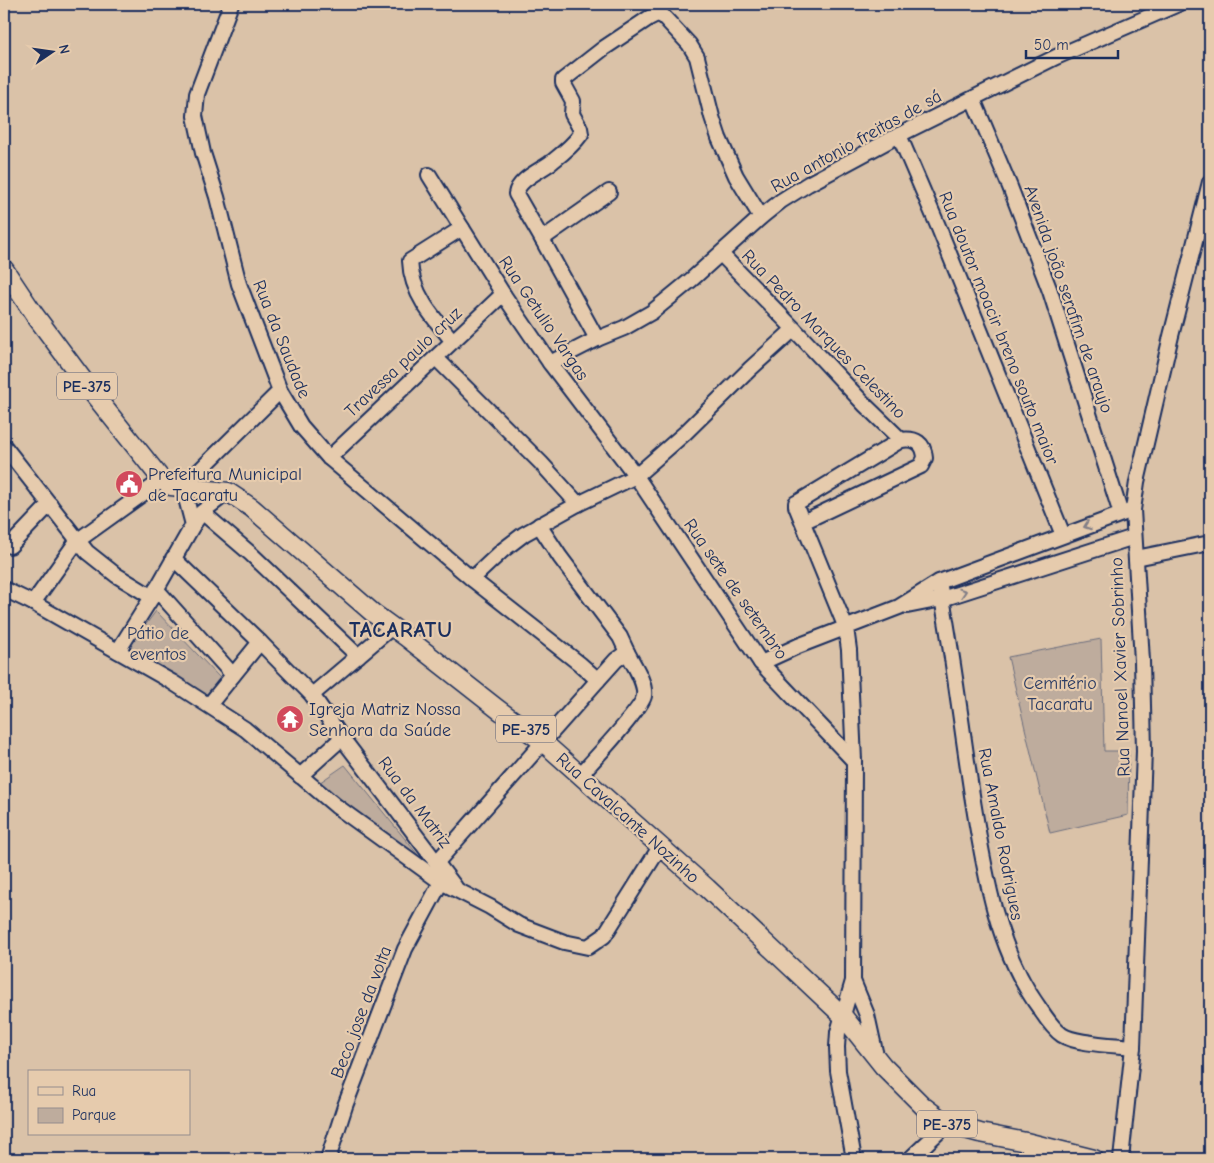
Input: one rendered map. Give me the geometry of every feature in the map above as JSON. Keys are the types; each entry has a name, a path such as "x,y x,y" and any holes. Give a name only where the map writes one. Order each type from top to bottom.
{"main road":[{"name":"PE-375","path":"4,269 34,314 95,396 162,480 171,486 183,487"},
{"name":"Rua Cavalcante Nozinho","path":"183,487 228,492 252,508 373,613 542,742 660,847 843,1016"},
{"name":"PE-375","path":"843,1016 883,1066 923,1106 947,1124 1094,1159"}],"street":[{"name":"Rua da Saudade","path":"231,4 199,87 195,104 195,116 203,153 220,206 239,284 280,391 301,426 329,458 472,579 598,680"},
{"name":"Rua antonio freitas de sá","path":"550,363 624,328 652,312 721,254 761,217 808,184 899,135 1056,57 1178,4"},
{"path":"597,340 542,238 517,198 516,192 521,183 553,161 581,134 571,111 574,104 573,99 563,83 564,78 618,38 649,18 658,14 664,16 689,44 697,57 712,117 720,138 736,176 761,217"},
{"name":"Avenida joão serafim de araujo","path":"973,99 1010,187 1050,291 1127,512"},
{"name":"Rua doutor moacir breno souto maior","path":"899,135 938,226 1063,535"},
{"name":"Rua Getulio Vargas","path":"429,175 503,294 550,363 636,476"},
{"name":"Rua Nanoel Xavier Sobrinho","path":"1121,1159 1132,1048 1144,751 1142,661 1136,558 1134,536 1127,512 1137,482 1210,182"},
{"path":"542,238 609,192"},
{"path":"453,341 430,314 422,300 411,272 410,261 462,228"},
{"name":"Rua Pedro Marques Celestino","path":"721,254 865,405 901,440"},
{"name":"Travessa paulo cruz","path":"329,458 503,294"},
{"path":"472,579 503,550 524,534 578,504 636,476 685,434 750,368 794,329"},
{"path":"436,358 542,463 578,504"},
{"path":"193,525 183,487 280,391"},
{"path":"801,518 921,466 925,458 924,451 919,442 913,439 901,440 796,503 801,518 846,628 849,650 854,761 853,981 838,1032 838,1071 854,1159"},
{"path":"4,446 77,541 99,563 154,593 233,675"},
{"name":"Rua sete de setembro","path":"636,476 761,663 854,761"},
{"path":"33,603 77,541 162,480"},
{"path":"118,651 193,525 202,512 228,492"},
{"path":"6,548 50,504"},
{"path":"202,512 251,554 358,656"},
{"path":"761,663 899,607 939,582 1127,512"},
{"path":"540,525 560,557 620,637 622,656 644,687 644,699 580,775"},
{"path":"899,607 942,599 1134,536"},
{"path":"1136,558 1210,543"},
{"path":"1032,548 1038,568"},
{"name":"Rua da Matriz","path":"173,558 312,695 342,738 456,889"},
{"name":"Rua Amaldo Rodrigues","path":"939,582 976,822 995,913 1011,958 1036,1004 1052,1026 1063,1036 1100,1044 1132,1048"},
{"path":"4,589 33,603 118,651 209,705 245,729 336,806 441,882 525,927 564,942 588,947 604,936 660,847"},
{"path":"312,695 392,627"},
{"path":"209,705 260,642"},
{"path":"437,862 542,742 622,656"},
{"path":"300,776 342,738"},
{"name":"Beco jose da volta","path":"328,1159 345,1106 405,949 441,882"},
{"path":"853,981 867,1015 876,1056"},
{"path":"910,1159 947,1124"},
{"path":"1026,1142 1034,1159"}],"green space":[{"name":"Pátio de eventos","path":"156,611 221,679 205,696 129,647"},
{"name":"Cemitério Tacaratu","path":"1101,639 1104,751 1129,751 1128,815 1050,833 1008,657"},
{"path":"345,765 418,855 316,785"}],"place":[{"name":"Prefeitura Municipal de Tacaratu","path":"129,484"},
{"name":"Igreja Matriz Nossa Senhora da Saúde","path":"290,719"}],"district":[{"name":"TACARATU","path":"401,629"}]}
